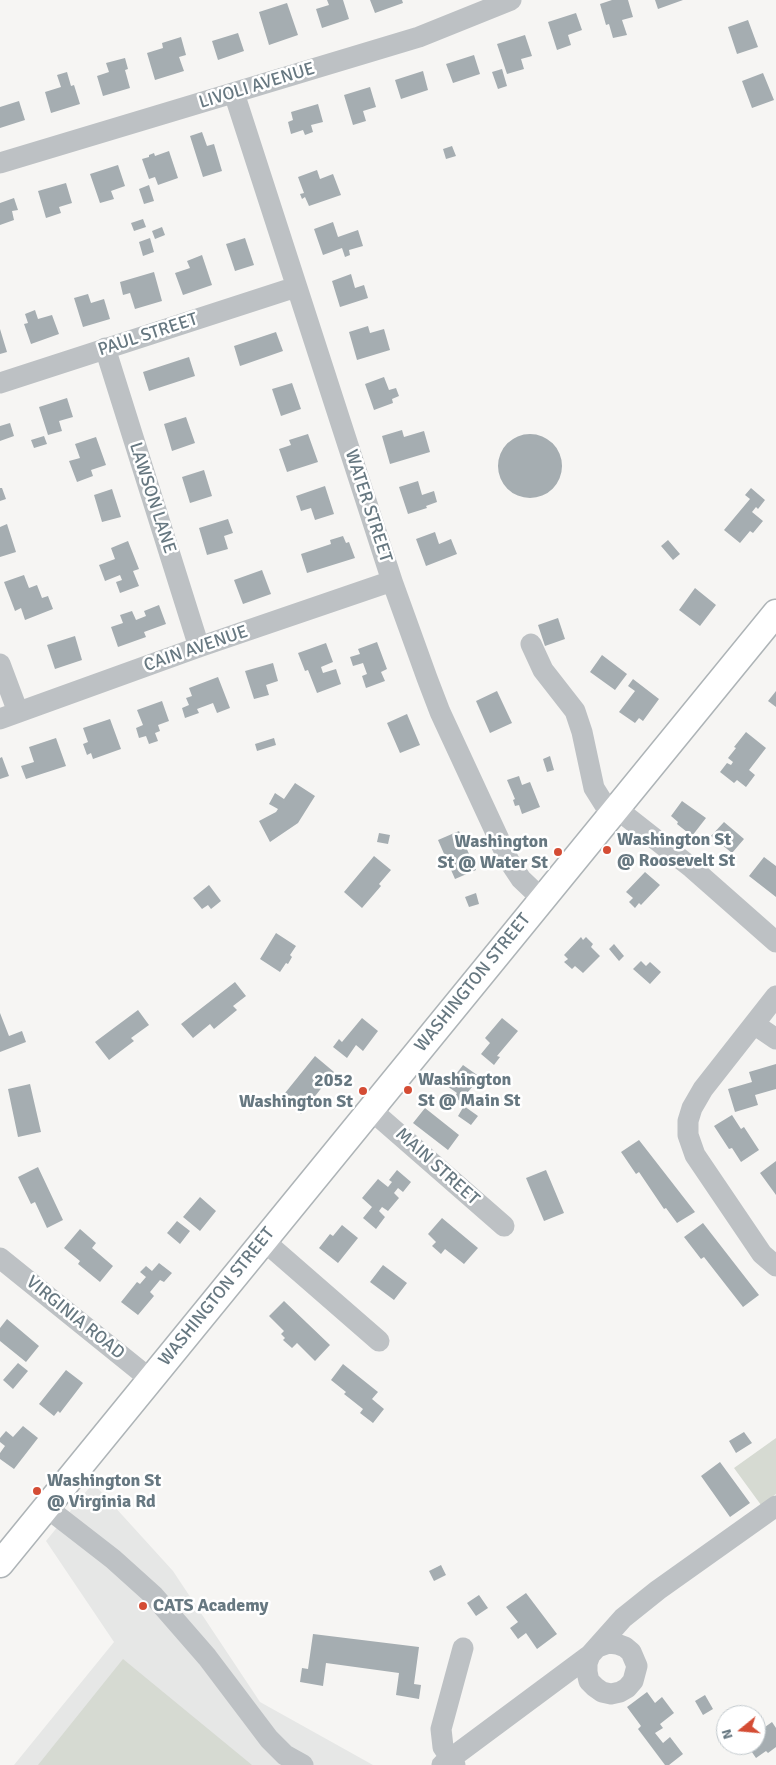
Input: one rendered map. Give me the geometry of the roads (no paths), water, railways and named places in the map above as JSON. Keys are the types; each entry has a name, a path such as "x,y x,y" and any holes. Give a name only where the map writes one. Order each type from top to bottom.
{"main road":[{"name":"WASHINGTON STREET","path":"0,1564 776,613"}],"street":[{"name":"LIVOLI AVENUE","path":"0,164 419,37 511,0"},
{"name":"WATER STREET","path":"234,93 392,581 433,695 509,861 521,879 542,899"},
{"name":"PAUL STREET","path":"0,383 296,287"},
{"name":"LAWSON LANE","path":"105,348 199,647"},
{"name":"CAIN AVENUE","path":"9,716 199,647 392,581"},
{"path":"531,644 544,670 575,711 582,732 594,788 614,812 692,868 776,942"},
{"path":"0,664 9,716"},
{"path":"776,996 702,1089 689,1114 688,1135 695,1155 762,1254 776,1266"},
{"path":"754,1024 776,1039"},
{"name":"MAIN STREET","path":"370,1109 504,1226"},
{"path":"263,1240 379,1341"},
{"name":"VIRGINIA ROAD","path":"0,1258 150,1378"},
{"path":"463,1648 441,1729 442,1742 449,1763 594,1651 623,1618 641,1603 776,1506"},
{"path":"46,1508 106,1554 153,1595 207,1657 269,1739 286,1755 303,1765"}],"place":[{"name":"Washington St @ Roosevelt St","path":"607,850"},
{"name":"Washington St @ Water St","path":"558,852"},
{"name":"Washington St @ Main St","path":"408,1090"},
{"name":"2052 Washington St","path":"363,1091"},
{"name":"Washington St @ Virginia Rd","path":"37,1491"},
{"name":"CATS Academy","path":"143,1606"}]}
